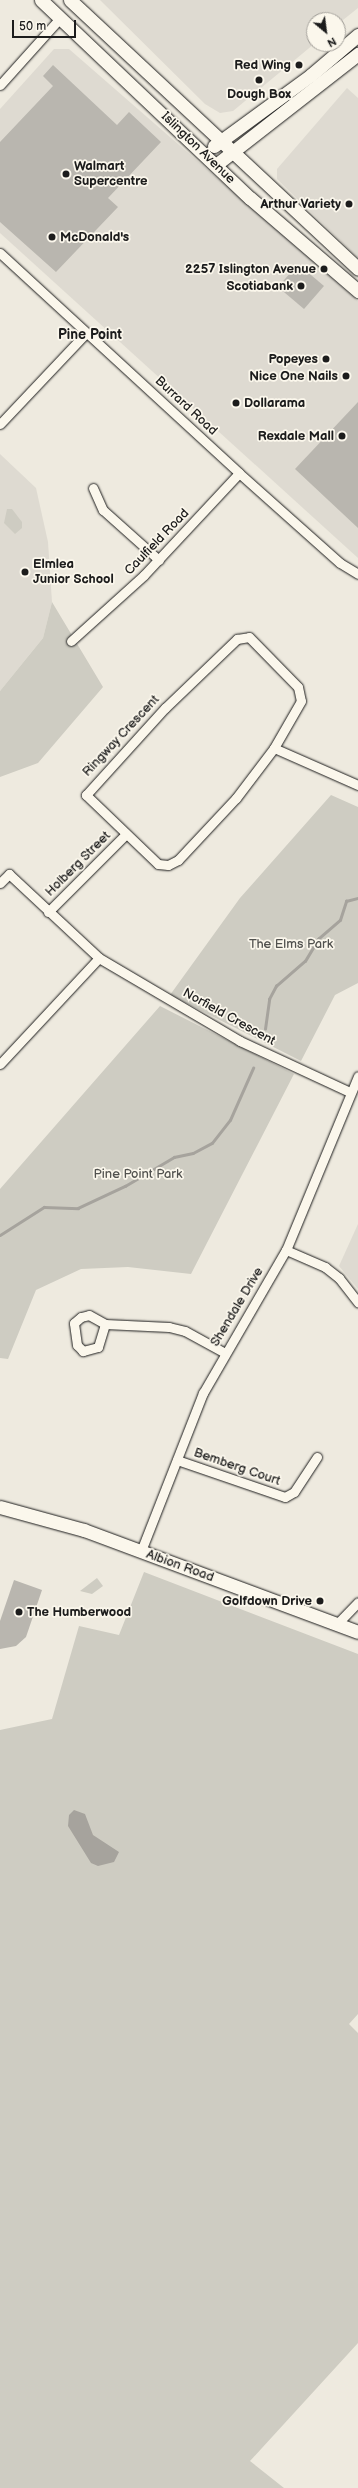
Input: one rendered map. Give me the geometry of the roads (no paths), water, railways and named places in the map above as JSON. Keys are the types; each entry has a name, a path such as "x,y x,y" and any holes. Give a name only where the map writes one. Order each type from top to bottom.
{"main road":[{"name":"Islington Avenue","path":"41,0 206,152 250,198 358,291"},
{"name":"Islington Avenue","path":"70,0 358,269"},
{"path":"206,152 311,75 358,35"},
{"path":"217,164 358,54"},
{"name":"Albion Road","path":"0,1507 84,1530 358,1632"}],"street":[{"path":"0,85 61,17"},
{"name":"Burrard Road","path":"0,254 239,473 340,563 358,574"},
{"path":"0,424 86,333"},
{"name":"Caulfield Road","path":"71,641 160,560 239,473"},
{"path":"93,488 103,510 160,560"},
{"name":"Ringway Crescent","path":"249,637 298,687 300,701 274,748 236,798 178,860 168,865 158,864 126,834 86,795 146,727 237,639 249,637"},
{"path":"274,748 358,785"},
{"name":"Holberg Street","path":"48,912 126,834"},
{"name":"Norfield Crescent","path":"0,883 9,874 99,958 240,1041 350,1092"},
{"path":"0,1064 99,958"},
{"name":"Shendale Drive","path":"141,1552 203,1393 224,1353 286,1250 350,1092 358,1076"},
{"path":"286,1250 325,1267 339,1278 358,1302"},
{"path":"105,1324 169,1327 185,1332 224,1353"},
{"name":"Bemberg Court","path":"177,1460 285,1497 294,1492 317,1457"},
{"path":"337,1624 358,1602"}],"waterway":[{"path":"265,1029 269,999 276,986 305,961 318,939 340,920 346,901 358,898"},
{"path":"0,1235 44,1207 78,1208 125,1186 174,1157 193,1153 212,1143 230,1120 253,1068"}],"place":[{"name":"Red Wing","path":"299,65"},
{"name":"Dough Box","path":"259,80"},
{"name":"Walmart Supercentre","path":"66,174"},
{"name":"Arthur Variety","path":"349,204"},
{"name":"McDonald's","path":"52,237"},
{"name":"2257 Islington Avenue","path":"324,269"},
{"name":"Scotiabank","path":"301,286"},
{"name":"Popeyes","path":"326,359"},
{"name":"Nice One Nails","path":"346,376"},
{"name":"Dollarama","path":"236,403"},
{"name":"Rexdale Mall","path":"342,436"},
{"name":"Elmlea Junior School","path":"25,572"},
{"name":"Golfdown Drive","path":"320,1601"},
{"name":"The Humberwood","path":"19,1612"}],"district":[{"name":"Pine Point","path":"90,335"}],"park label":[{"name":"The Elms Park","path":"291,944"},
{"name":"Pine Point Park","path":"138,1174"}]}
